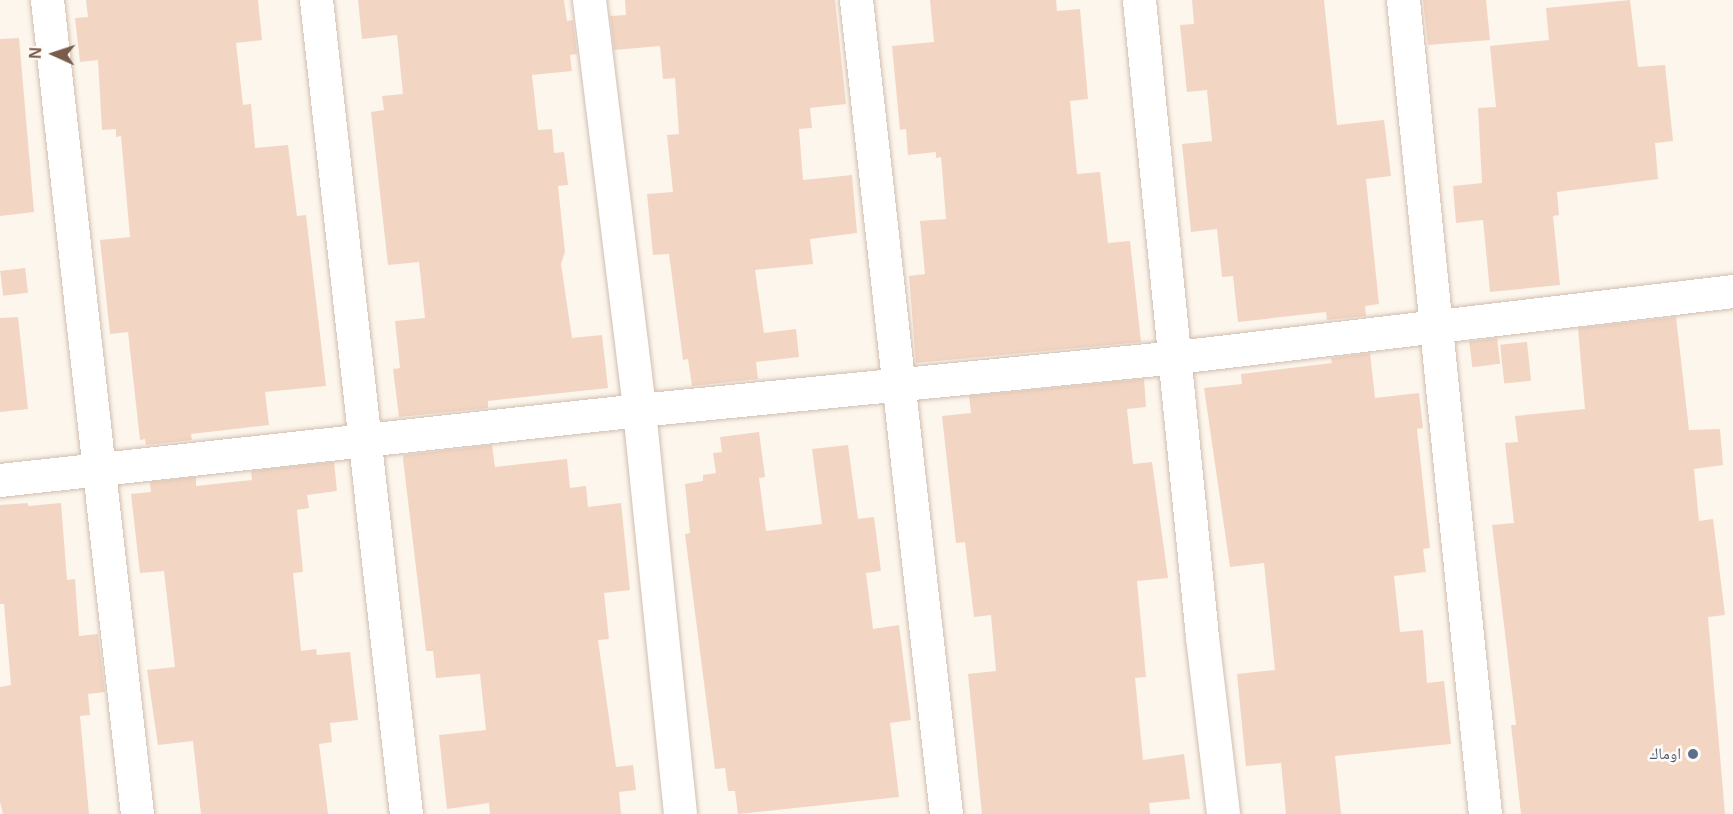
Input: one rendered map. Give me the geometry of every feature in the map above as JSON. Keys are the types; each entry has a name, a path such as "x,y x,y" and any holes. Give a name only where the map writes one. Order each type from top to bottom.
{"street":[{"path":"47,0 137,814"},
{"path":"316,0 406,814"},
{"path":"589,0 639,410 680,814"},
{"path":"856,0 946,814"},
{"path":"1139,0 1177,357 1202,637 1223,814"},
{"path":"1403,0 1438,324 1485,814"},
{"path":"0,480 639,410 1177,357 1438,324 1733,291"}],"building":[{"path":"86,0 258,0 262,40 236,43 243,105 251,104 255,148 288,145 297,216 306,215 326,386 265,392 269,425 191,434 192,440 146,445 145,439 140,440 128,332 110,334 100,240 130,237 121,136 116,137 116,129 102,130 98,60 80,62 75,18 88,17"},
{"path":"358,0 564,0 567,21 573,20 577,54 570,55 572,71 532,75 538,130 552,129 554,153 564,152 568,185 558,186 565,252 561,264 572,338 602,335 608,388 488,401 488,408 399,417 393,369 400,368 395,321 425,318 419,262 388,265 371,112 384,110 382,96 403,94 397,35 362,39"},
{"path":"625,0 835,0 846,104 810,108 812,128 799,129 803,180 852,175 857,233 810,239 813,264 755,270 764,333 796,329 799,357 756,362 758,379 692,386 688,359 683,360 669,254 653,255 647,194 673,192 667,135 679,134 675,78 663,79 660,46 614,50 610,16 626,15"},
{"path":"930,0 1056,0 1057,11 1080,9 1088,99 1070,101 1077,174 1100,172 1108,243 1130,241 1141,342 916,363 909,276 925,274 920,221 946,219 941,157 936,158 936,152 908,155 906,129 900,130 892,46 934,42"},
{"path":"1192,0 1324,0 1337,125 1384,120 1391,176 1366,179 1379,304 1365,306 1366,316 1327,320 1326,312 1238,322 1233,276 1222,277 1217,229 1191,232 1182,144 1212,141 1207,90 1187,92 1180,25 1194,24"},
{"path":"1423,0 1486,0 1490,40 1428,45"},
{"path":"1630,0 1638,67 1665,65 1673,141 1655,143 1658,179 1557,192 1559,215 1553,216 1560,285 1490,292 1483,220 1456,223 1453,186 1482,183 1478,108 1496,107 1490,46 1549,40 1546,8"},
{"path":"19,38 34,212 0,216 0,39"},
{"path":"25,268 28,293 3,296 0,271"},
{"path":"18,317 28,409 0,412 0,318"},
{"path":"1676,317 1689,430 1720,429 1723,465 1694,469 1699,521 1713,519 1725,615 1708,617 1725,814 1521,814 1511,725 1516,725 1492,525 1514,523 1505,443 1518,442 1515,416 1585,409 1578,328"},
{"path":"1497,338 1500,364 1472,367 1469,341"},
{"path":"1527,342 1531,381 1504,384 1500,345"},
{"path":"1370,353 1375,398 1419,393 1423,428 1417,429 1430,548 1423,549 1426,572 1394,576 1400,632 1423,630 1427,683 1444,681 1451,744 1335,756 1341,814 1286,814 1281,763 1246,766 1237,674 1275,670 1264,563 1230,567 1204,388 1242,384 1241,374 1332,363 1331,358"},
{"path":"1144,379 1146,407 1127,409 1133,464 1152,462 1168,578 1137,581 1146,677 1135,678 1143,760 1184,754 1190,799 1149,803 1150,814 982,814 968,674 996,671 991,615 974,617 965,542 956,543 942,416 971,413 969,396"},
{"path":"759,432 765,477 759,478 766,531 822,524 812,449 848,445 858,519 874,517 881,571 866,573 873,629 899,625 911,720 890,723 899,797 738,814 735,791 728,791 725,768 715,769 685,534 690,533 685,484 703,481 703,475 716,473 713,453 722,452 720,437"},
{"path":"492,445 495,467 567,459 570,488 586,486 588,507 621,503 630,590 604,593 609,639 598,640 616,767 633,765 636,790 619,792 621,814 490,814 489,803 447,809 439,735 486,730 480,674 436,678 433,651 426,651 403,459 404,455"},
{"path":"334,462 337,491 307,495 309,508 297,510 303,572 293,573 301,651 316,649 317,655 350,652 358,720 330,723 332,742 319,744 328,814 201,814 193,741 158,745 147,670 175,667 164,571 140,573 131,494 151,492 150,482 196,477 196,486 252,480 251,471"},
{"path":"28,503 28,506 61,503 67,580 75,579 79,636 98,634 105,692 88,694 90,715 80,716 89,814 3,814 0,802 0,687 11,685 4,604 0,604 0,505"}],"place":[{"name":"اوماك","path":"1693,754"}]}
